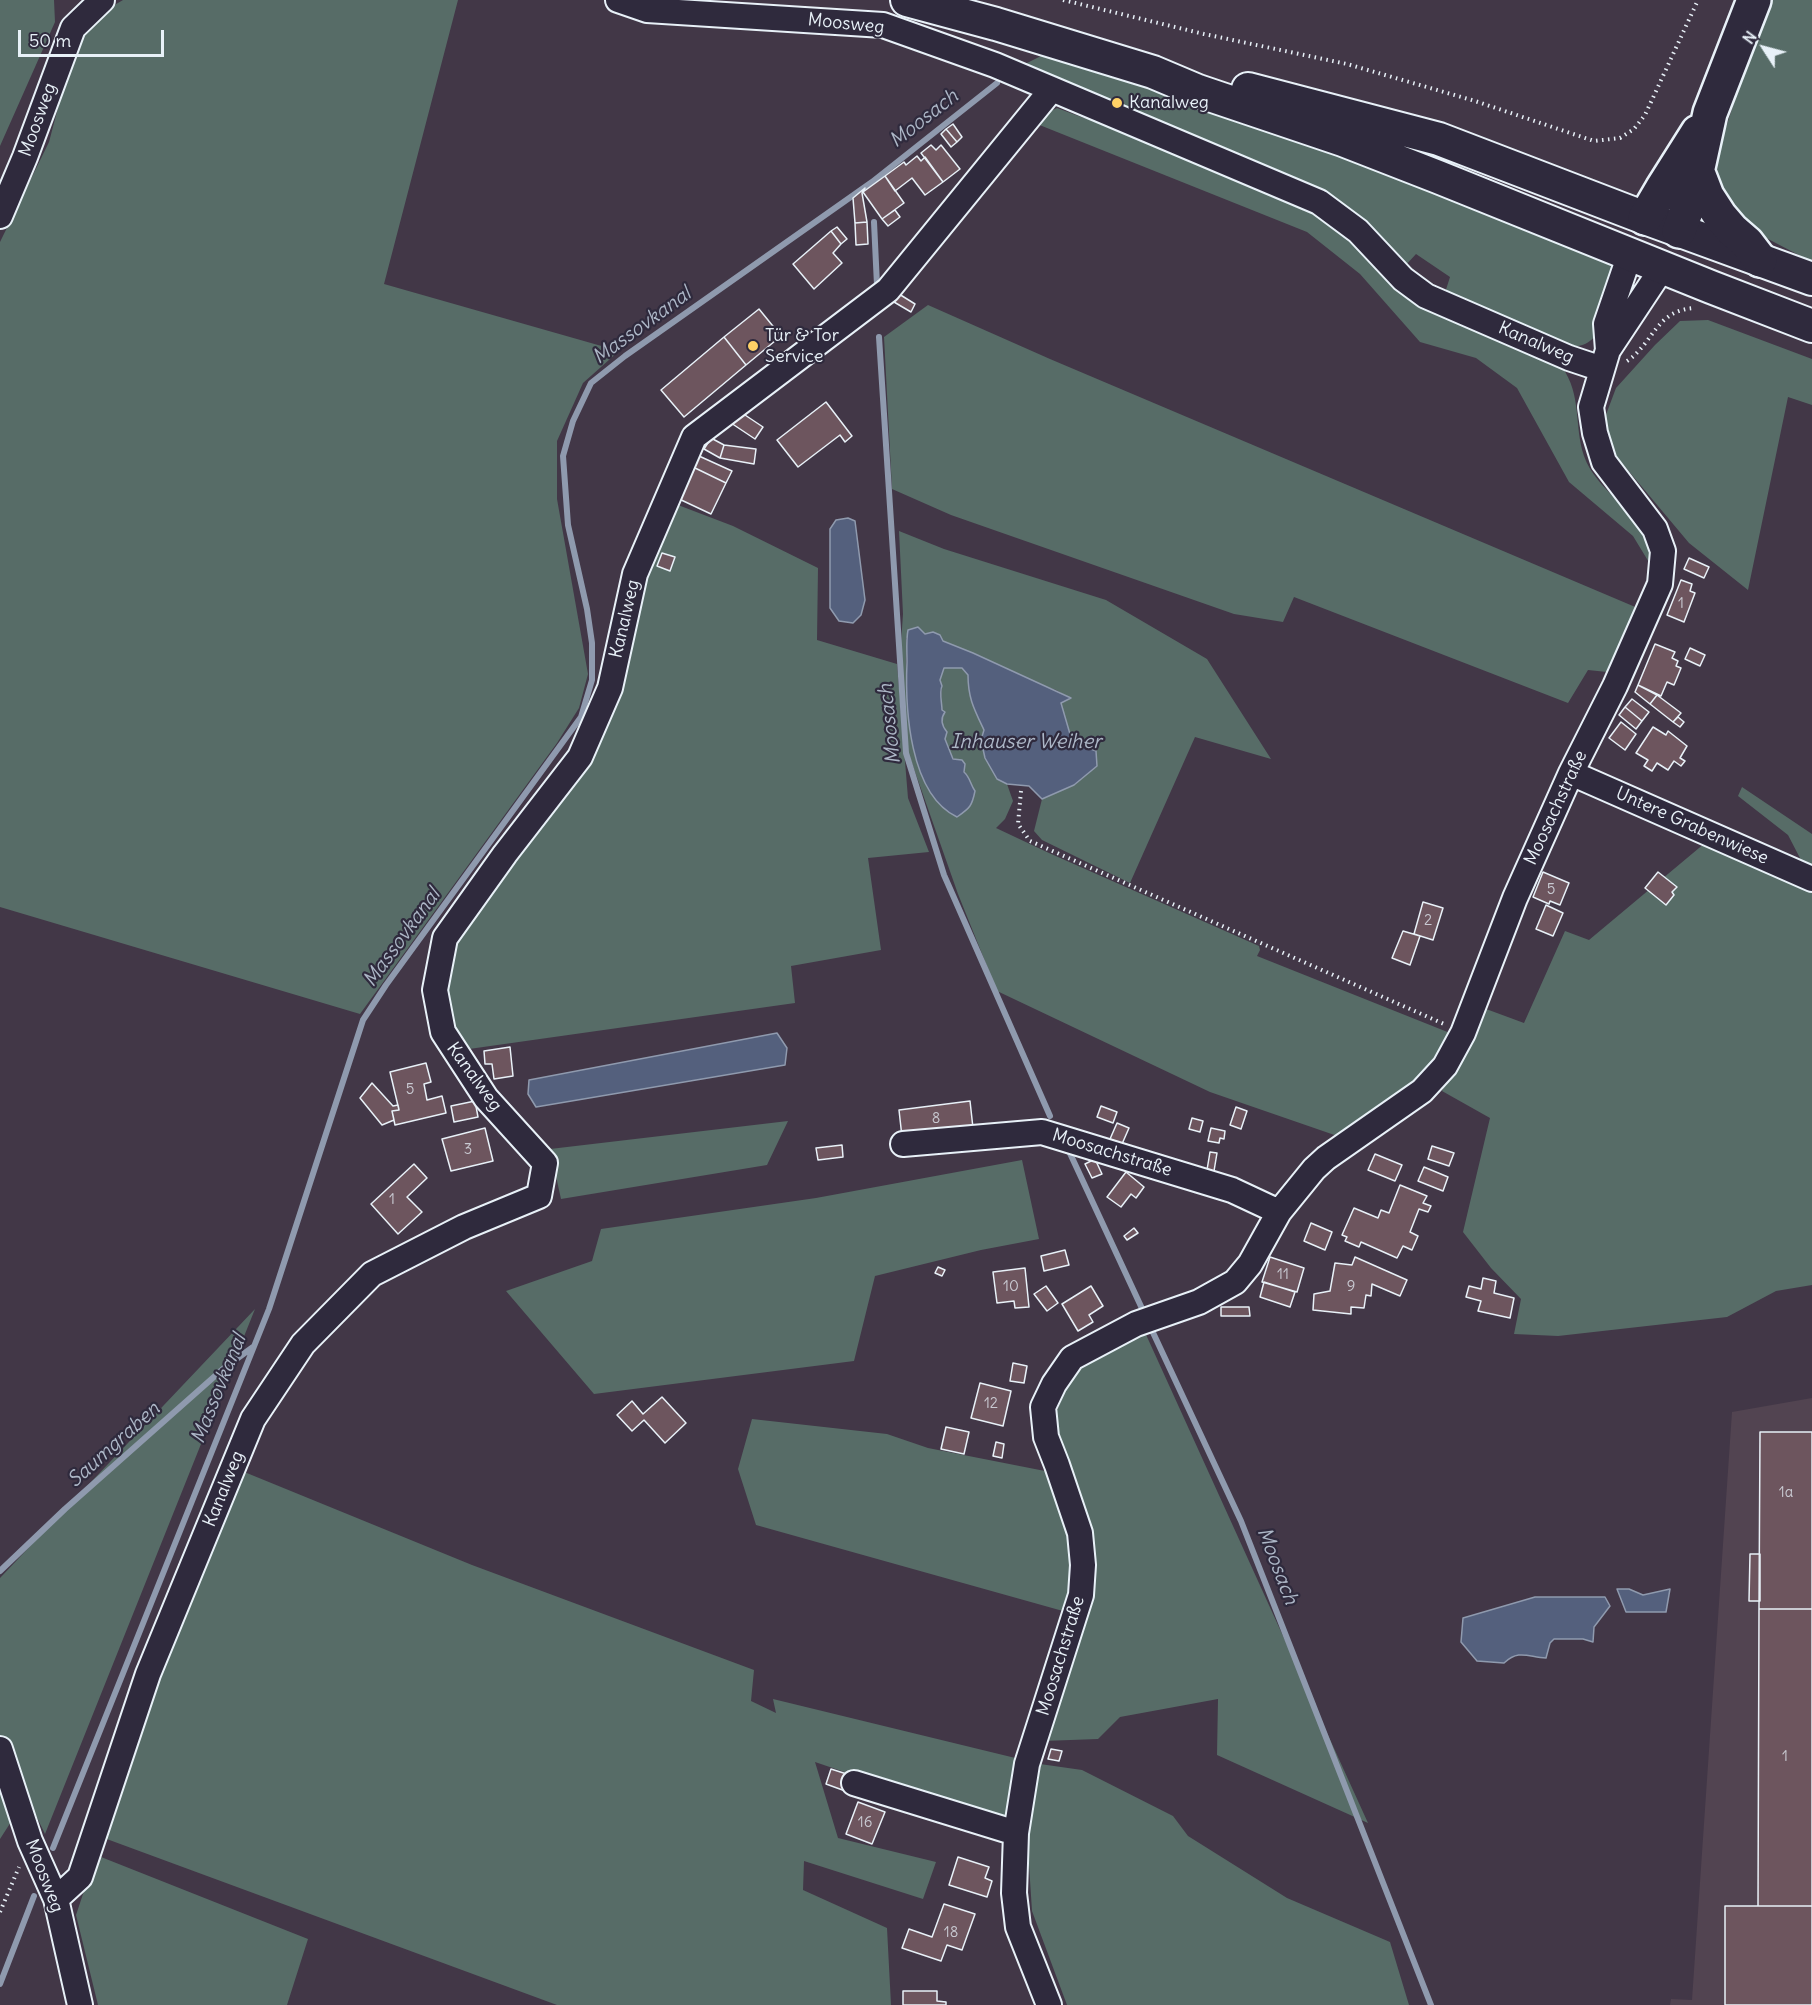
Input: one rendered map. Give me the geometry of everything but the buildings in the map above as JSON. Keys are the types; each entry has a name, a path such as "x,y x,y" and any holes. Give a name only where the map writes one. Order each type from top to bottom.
{"highway":[{"path":"1679,231 1692,195 1710,113 1754,0"},
{"path":"1645,218 1710,113"},
{"path":"1697,170 1707,196 1720,216 1747,243 1760,260"}],"main road":[{"path":"907,0 996,24 1153,72 1198,92 1342,140 1812,326"},
{"path":"1153,72 1186,75 1235,86 1439,139 1812,279"},
{"path":"1630,254 1645,218"},
{"path":"1663,267 1679,231"}],"street":[{"name":"Moosweg","path":"0,216 25,157 73,28 102,0"},
{"name":"Moosweg","path":"618,0 649,5 883,25 995,65 1098,108"},
{"name":"Kanalweg","path":"56,1899 80,1877 148,1674 252,1419 303,1344 372,1274 464,1227 539,1196 545,1163 486,1098 443,1032 435,990 437,980 446,938 505,854 580,757 610,688 635,574 694,437 888,290 1052,89"},
{"name":"Kanalweg","path":"1098,108 1320,202 1358,231 1403,279 1426,296 1558,353 1605,360"},
{"name":"Moosachstraße","path":"1049,2005 1018,1927 1014,1893 1016,1833 1027,1764 1082,1595 1083,1565 1080,1533 1046,1437 1043,1407 1054,1384 1072,1358 1136,1324 1199,1302 1235,1282 1251,1263 1279,1212 1314,1169 1326,1158 1422,1091 1445,1066 1463,1033 1515,898 1571,773 1615,686 1660,584 1663,551 1655,529 1604,462 1594,433 1591,407 1605,360 1606,324 1630,254"},
{"name":"Moosachstraße","path":"1605,360 1663,267"},
{"name":"Untere Grabenwiese","path":"1571,773 1812,879"},
{"name":"Moosachstraße","path":"903,1144 1042,1132 1232,1190 1279,1212"},
{"name":"Moosweg","path":"0,1749 30,1841 56,1899 80,2005"},
{"path":"854,1783 1016,1833"}],"path":[{"path":"1063,0 1076,1 1204,34 1347,64 1475,100 1594,141 1620,138 1634,129 1645,115 1698,0"},
{"path":"1605,360 1629,360 1669,315 1679,310 1700,309"},
{"path":"1021,791 1018,824 1030,841 1463,1033"},
{"path":"0,1912 30,1841"}],"shaded area":[{"path":"1812,1398 1812,2005 1670,2005 1671,1999 1692,2000 1732,1412"}],"green space":[{"path":"0,0 54,0 55,22 0,146"},
{"path":"123,0 458,0 384,284 619,351 583,383 557,441 557,499 588,674 579,708 557,743 360,1014 0,907 0,242 49,142 73,51 101,13"},
{"path":"1771,0 1812,0 1812,262 1751,230 1736,217 1721,187 1717,169 1719,149 1751,50"},
{"path":"1041,56 1113,76 1255,123 1395,175 1603,258 1613,269 1608,302 1601,326 1596,336 1588,342 1576,346 1559,344 1444,296 1450,277 1416,254 1405,266 1352,217 1023,65"},
{"path":"1057,108 1084,118 1096,119 1309,207 1350,237 1562,367 1575,400 1584,456 1597,479 1641,529 1647,541 1650,564 1633,536 1569,482 1517,388 1476,358 1420,342 1360,274 1307,232 1037,124"},
{"path":"928,305 1640,609 1607,672 1588,670 1568,703 1294,597 1283,622 1234,614 951,515 892,489 884,337"},
{"path":"1708,320 1812,359 1812,405 1788,397 1748,590 1689,543 1611,450 1604,420 1616,388 1655,345 1680,321"},
{"path":"678,505 733,526 818,568 817,640 897,664 908,798 929,852 868,858 881,950 791,966 795,1003 462,1050 445,1011 448,943 581,762 647,564"},
{"path":"899,531 944,549 1106,600 1207,659 1271,759 1195,737 1130,883 1042,840 1034,831 1042,799 1074,785 1097,766 1090,748 1077,741 1069,730 1061,702 1070,698 943,641 940,635 933,632 906,638 906,677 916,759 970,784 968,776 949,753 942,721 942,672 944,668 962,668 968,675 971,697 984,730 981,740 997,779 1007,784 1013,801 1005,819 996,828 1259,946 1257,956 1450,1033 1430,1067 1410,1088 1346,1139 1210,1092 997,991 958,894 908,752 901,643 903,614"},
{"path":"1742,787 1812,834 1812,866 1801,860 1788,835 1738,796"},
{"path":"1705,843 1812,891 1812,1285 1776,1291 1727,1317 1558,1336 1514,1334 1521,1299 1491,1268 1463,1232 1490,1118 1442,1091 1478,1006 1524,1023 1565,931 1589,940"},
{"path":"788,1121 767,1165 561,1199 550,1149"},
{"path":"1022,1160 1039,1239 981,1250 875,1276 854,1361 594,1394 506,1291 592,1261 601,1229 816,1198"},
{"path":"255,1309 45,1834 27,1797 0,1839 0,1578"},
{"path":"1143,1328 1368,1823 1217,1755 1218,1699 1120,1717 1098,1739 1043,1741 1070,1613 756,1525 738,1469 752,1419 887,1434 928,1448 1050,1472 1063,1467 1055,1415 1077,1363"},
{"path":"237,1469 472,1565 754,1670 751,1701 776,1713 773,1699 1040,1764 1082,1770 1173,1816 1188,1836 1287,1898 1390,1942 1409,2005 1067,2005 1032,1911 1027,1834 815,1762 838,1838 936,1862 923,1899 804,1861 803,1890 887,1928 891,2005 557,2005 104,1838 160,1672"},
{"path":"96,1855 308,1939 287,2005 98,2005 76,1915"}],"water":[{"path":"848,518 855,521 865,600 861,615 853,623 839,621 830,608 830,529 836,520"},
{"name":"Inhauser Weiher","path":"918,627 925,634 933,632 940,635 943,641 1071,698 1061,703 1070,734 1081,745 1096,751 1097,766 1074,785 1042,799 1029,786 1007,784 997,779 985,758 981,740 984,730 972,703 968,675 962,668 944,668 940,680 942,710 945,712 942,722 947,732 945,739 953,759 962,760 965,764 964,772 975,791 970,806 957,817 941,806 929,790 920,770 909,725 907,638 908,630"},
{"path":"777,1033 787,1048 785,1065 536,1107 528,1094 529,1080"},
{"path":"1617,1589 1629,1589 1643,1595 1670,1589 1666,1612 1626,1612"},
{"path":"1535,1597 1605,1597 1610,1606 1594,1627 1593,1642 1583,1639 1554,1639 1550,1643 1546,1658 1519,1655 1504,1663 1477,1661 1461,1642 1463,1618"}],"waterway":[{"name":"Massovkanal","path":"53,1848 269,1309 363,1020 581,717 592,680 592,643 587,609 568,525 563,456 573,421 591,383 625,356 872,182 997,83"},
{"name":"Moosach","path":"874,222 877,285"},
{"name":"Moosach","path":"879,337 906,753 944,875 1050,1116"},
{"name":"Moosach","path":"1068,1149 1145,1315"},
{"name":"Moosach","path":"1149,1324 1241,1521 1431,2005"},
{"name":"Saumgraben","path":"0,1571 65,1509 224,1368 253,1347"},
{"name":"Massovkanal","path":"0,1984 34,1896"}],"place":[{"name":"Kanalweg","path":"1117,103"},
{"name":"Tür & Tor Service","path":"753,346"}]}
